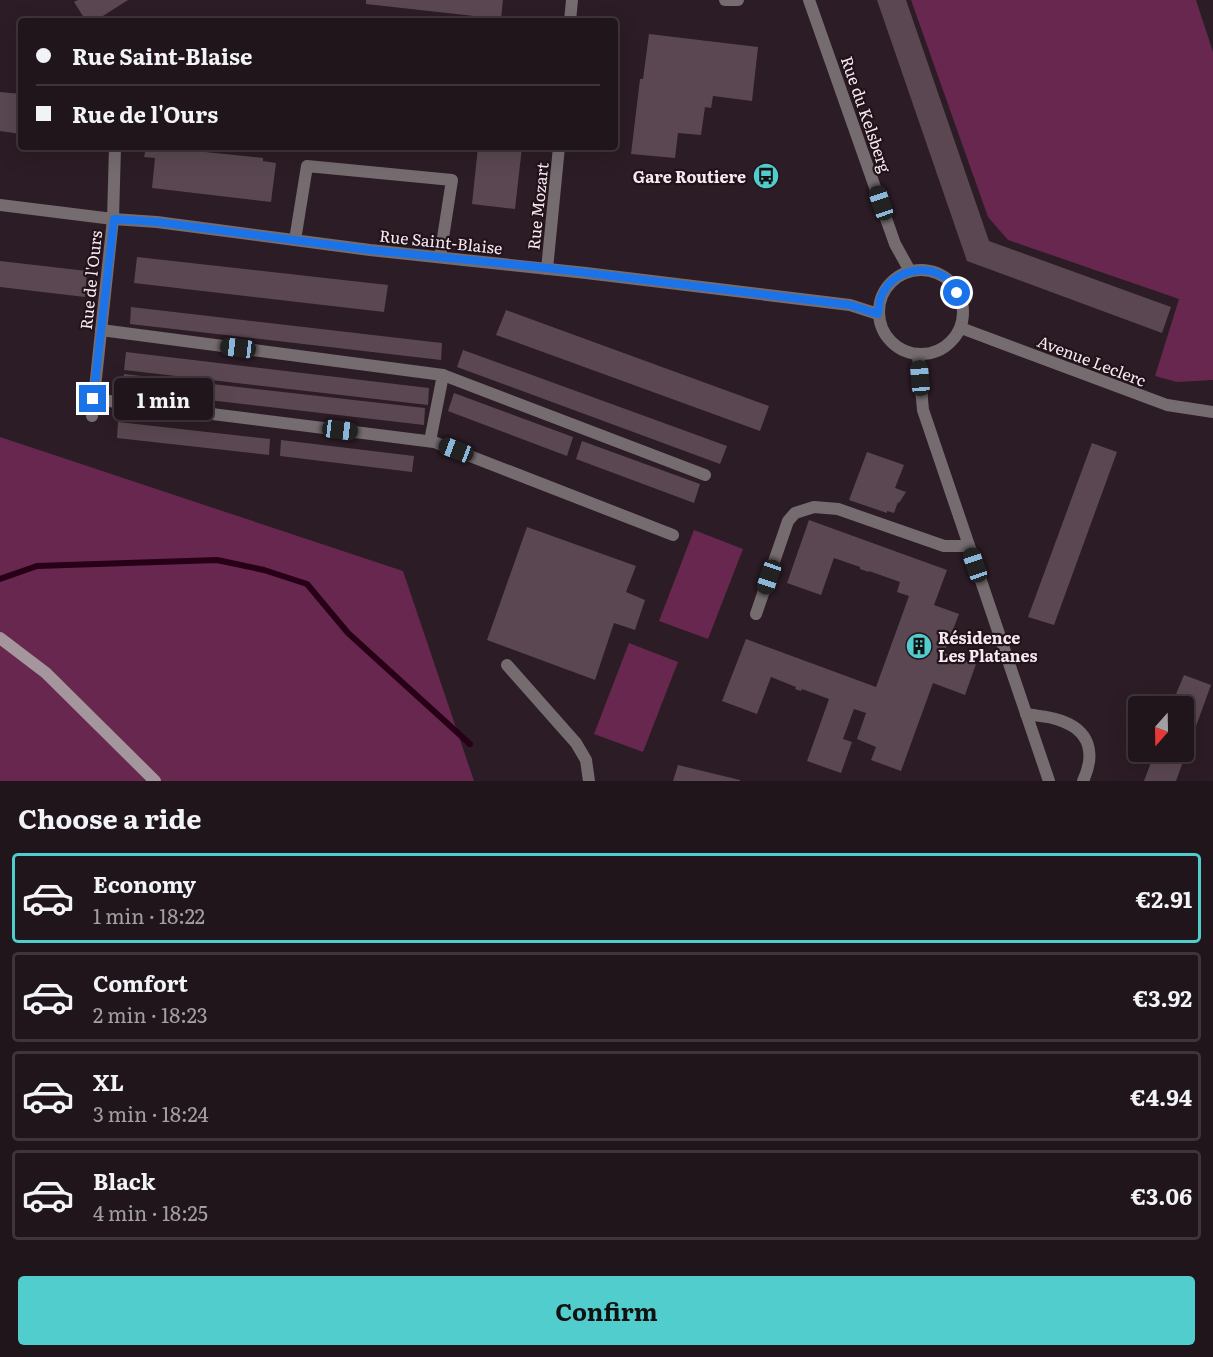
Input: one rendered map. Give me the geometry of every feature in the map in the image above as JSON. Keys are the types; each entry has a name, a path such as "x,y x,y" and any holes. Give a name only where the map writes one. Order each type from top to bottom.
{"main road":[{"path":"0,638 46,673 155,781"}],"street":[{"path":"570,18 572,0"},
{"path":"725,0 738,0"},
{"name":"Rue du Kelsberg","path":"809,0 895,244 910,271"},
{"name":"Rue de l'Ours","path":"92,416 114,219 116,150"},
{"name":"Rue Mozart","path":"547,268 559,150"},
{"path":"295,240 307,166 452,180 440,257"},
{"name":"Rue Saint-Blaise","path":"0,205 850,305 878,314"},
{"path":"910,271 934,271 951,281 964,305 961,328 944,348 918,355 897,348 883,332 878,314 882,295 894,279 910,271"},
{"name":"Avenue Leclerc","path":"961,328 1167,405 1213,412"},
{"path":"101,330 443,375 705,475"},
{"path":"918,355 923,410 1049,781"},
{"path":"430,441 443,375"},
{"path":"93,399 430,441 673,535"},
{"path":"756,614 788,521 795,513 814,507 838,509 944,546 969,546"},
{"path":"507,665 576,743 585,760 589,781"},
{"path":"1026,714 1059,720 1077,729 1088,741 1090,753 1083,781"}],"shaded area":[{"path":"911,0 1196,0 1213,52 1213,380 1177,382 1155,376 1179,299 1008,240 988,217"},
{"path":"0,437 403,571 474,781 0,781"},
{"path":"694,530 743,549 708,639 659,621"},
{"path":"629,643 678,662 643,752 594,734"}],"building":[{"path":"78,0 128,0 100,18 84,18 74,2"},
{"path":"366,0 503,0 501,18 366,4"},
{"path":"877,0 906,0 989,241 1171,307 1162,333 967,261"},
{"path":"649,34 758,47 752,101 713,96 711,108 705,107 701,135 678,133 675,158 631,154 640,79 643,79"},
{"path":"0,92 18,94 18,134 0,131"},
{"path":"146,150 186,150 263,158 263,161 276,163 271,202 152,188 155,158 144,157"},
{"path":"478,150 522,150 515,209 472,204"},
{"path":"137,257 388,285 384,312 134,283"},
{"path":"0,261 87,271 85,297 0,287"},
{"path":"131,307 442,343 441,360 130,324"},
{"path":"506,310 769,406 760,431 496,335"},
{"path":"463,350 727,446 720,464 457,367"},
{"path":"126,352 429,388 428,405 124,370"},
{"path":"124,374 425,408 424,425 122,390"},
{"path":"454,393 573,437 567,456 448,411"},
{"path":"118,422 270,439 269,455 117,438"},
{"path":"281,440 414,456 412,472 280,456"},
{"path":"582,441 700,484 694,503 576,459"},
{"path":"1092,443 1117,452 1054,625 1028,617"},
{"path":"867,452 904,465 895,488 906,492 898,502 894,513 887,511 887,513 849,500"},
{"name":"Résidence Les Platanes","path":"809,520 947,570 934,605 959,614 944,653 976,664 965,695 933,683 901,771 871,760 876,747 857,739 866,713 854,709 843,739 852,742 841,773 807,761 829,699 802,689 801,691 795,689 796,687 771,677 757,714 722,701 746,639 876,687 909,596 897,592 900,582 834,558 821,595 787,583"},
{"path":"527,527 636,566 626,592 645,600 635,630 614,623 595,680 487,640"},
{"path":"1184,675 1211,685 1194,732 1194,696 1175,696"},
{"path":"1151,762 1183,762 1176,781 1144,781"},
{"path":"678,765 740,780 740,781 673,781"}],"waterway":[{"path":"0,579 37,566 217,560 264,570 307,584 348,633 470,744"}],"place":[{"name":"Gare Routiere","path":"766,176"},
{"name":"Résidence Les Platanes","path":"919,646"}],"route":[{"path":"93,399 114,219 157,222 370,250 547,268 850,305 878,314 882,295 894,279 910,271 934,271 951,281 957,293"}]}
